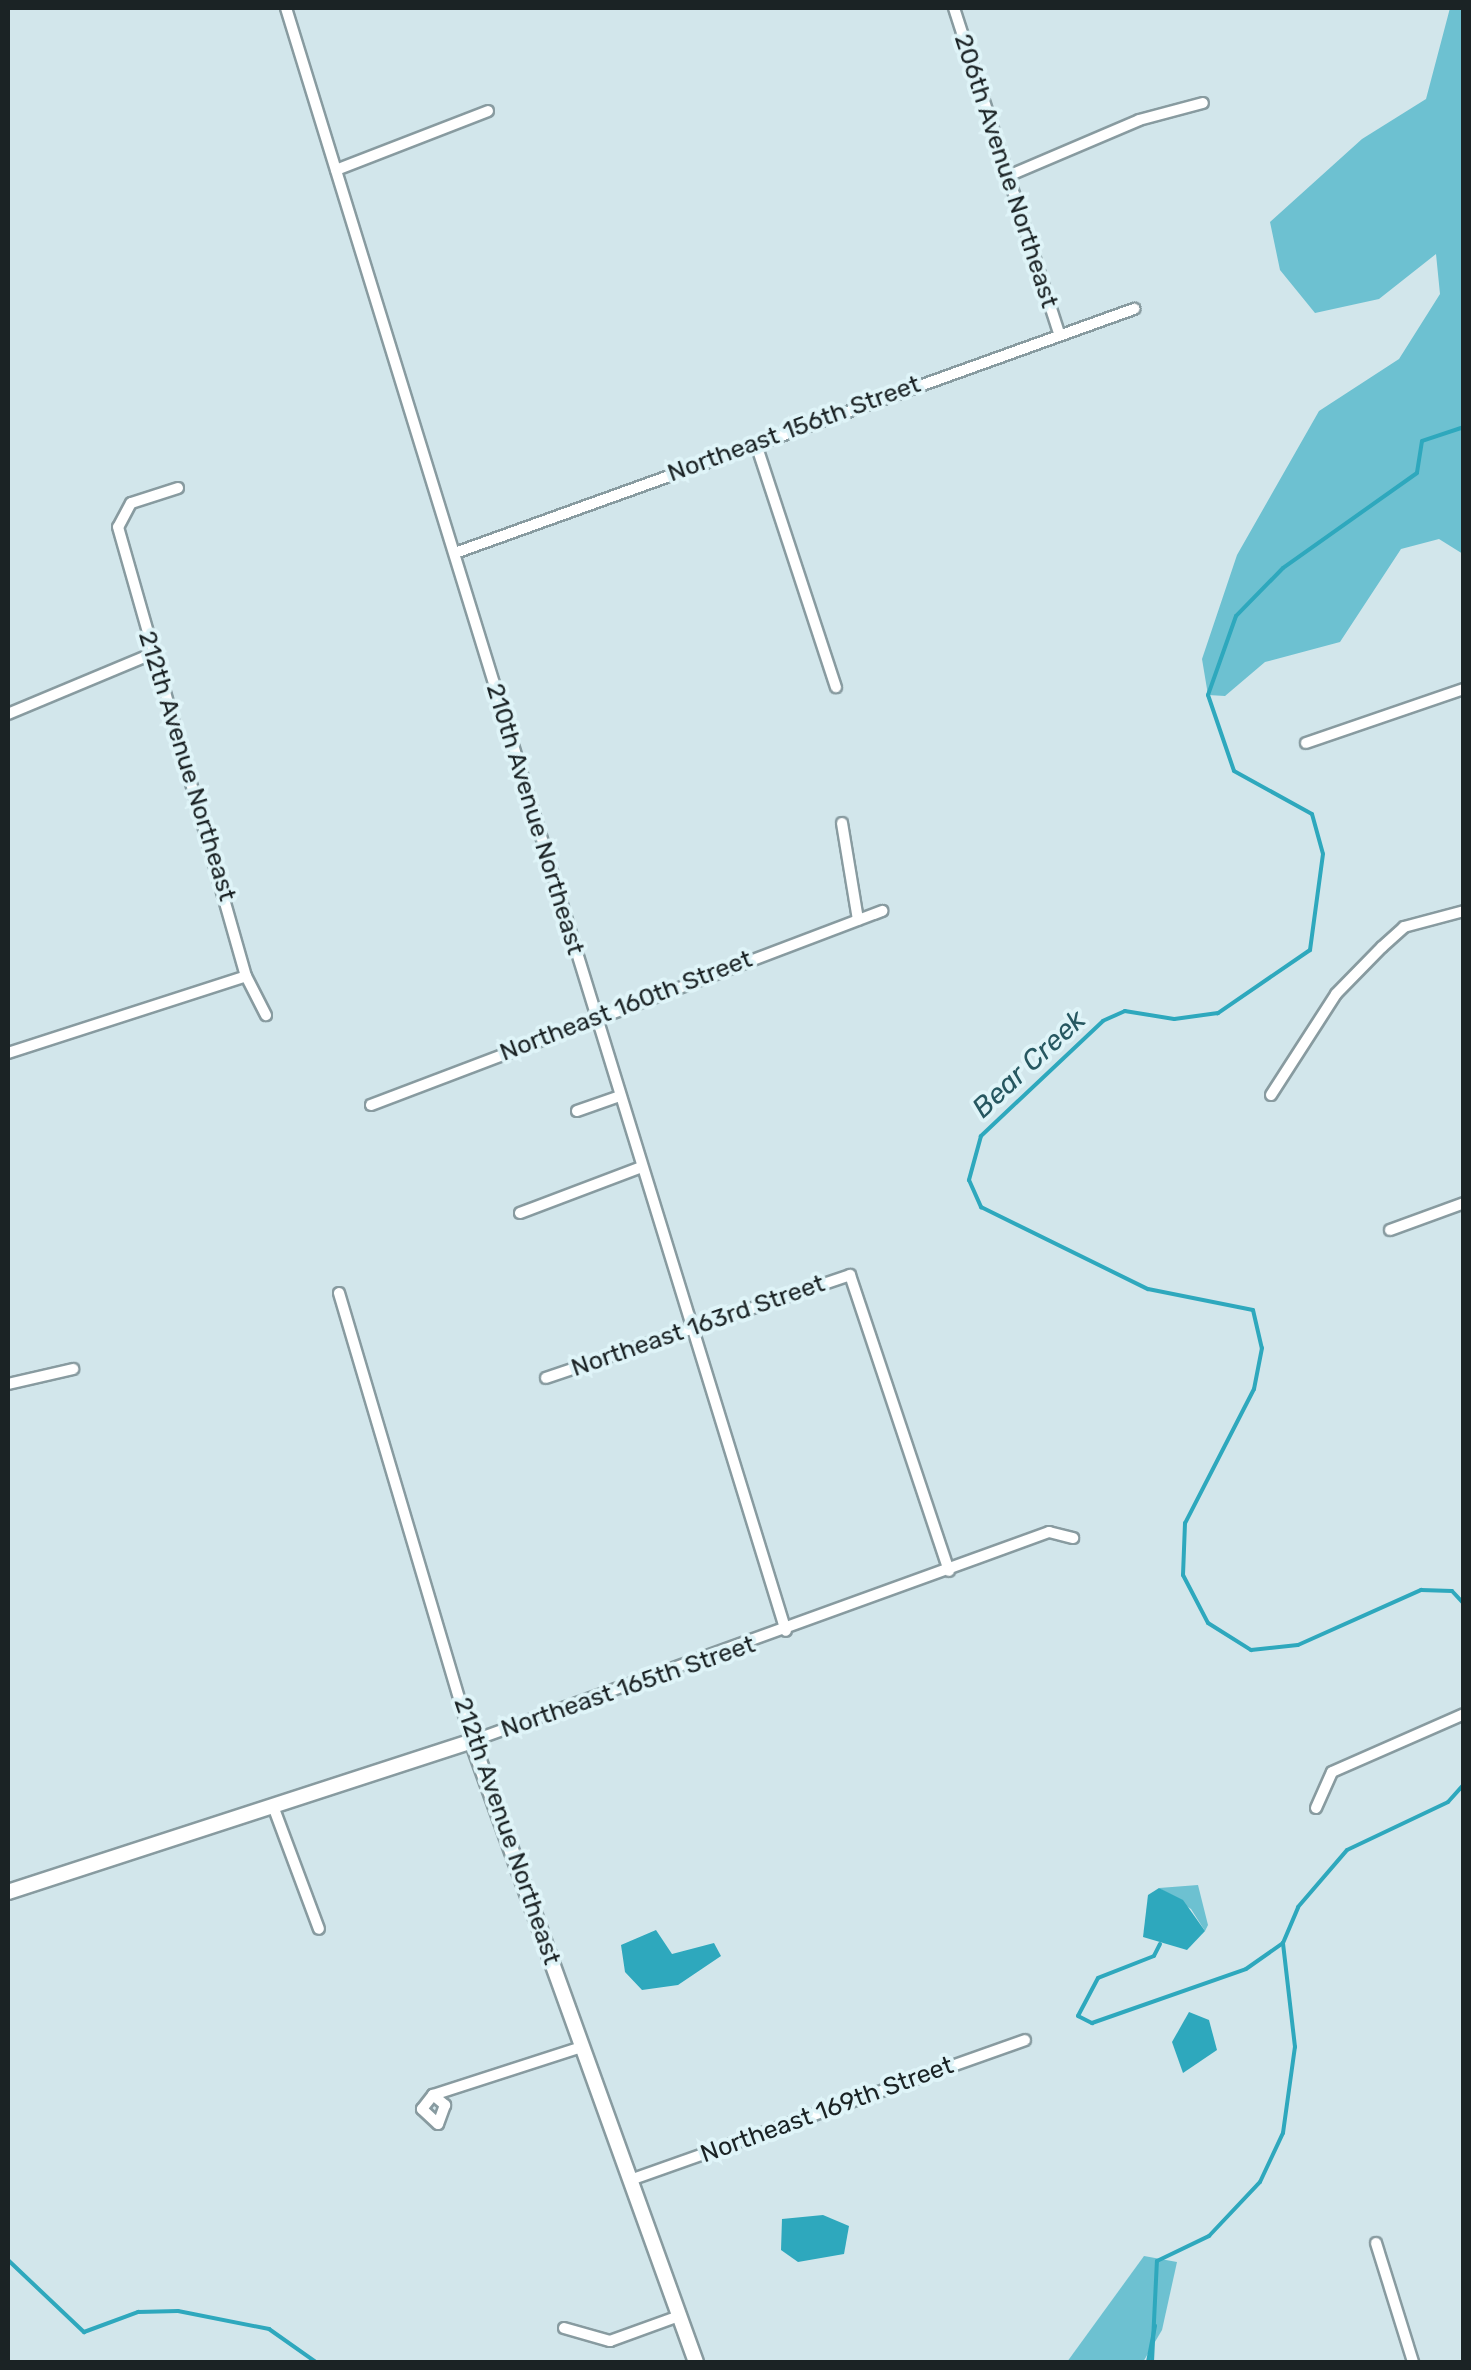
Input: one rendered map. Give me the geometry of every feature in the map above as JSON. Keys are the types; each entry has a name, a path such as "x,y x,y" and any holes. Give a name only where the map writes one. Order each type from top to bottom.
{"street":[{"name":"210th Avenue Northeast","path":"286,8 618,1096 786,1631"},
{"name":"206th Avenue Northeast","path":"954,8 1059,334"},
{"path":"1008,176 1203,104"},
{"path":"336,170 488,111"},
{"name":"Northeast 156th Street","path":"455,553 1134,309"},
{"path":"756,444 836,688"},
{"name":"212th Avenue Northeast","path":"178,488 118,515 246,976 266,1015"},
{"path":"8,714 154,653"},
{"path":"1306,743 1464,689"},
{"path":"842,823 858,920"},
{"name":"Northeast 160th Street","path":"371,1105 594,1016 882,911"},
{"path":"1271,1096 1360,968 1404,926 1464,911"},
{"path":"8,1053 246,976"},
{"path":"576,1112 618,1096"},
{"path":"520,1213 642,1167"},
{"path":"1390,1230 1464,1204"},
{"name":"Northeast 163rd Street","path":"546,1378 850,1274 949,1571"},
{"name":"212th Avenue Northeast","path":"339,1293 472,1741 696,2362"},
{"path":"8,1384 73,1369"},
{"name":"Northeast 165th Street","path":"8,1892 472,1741 786,1631 1049,1532 1073,1538"},
{"path":"1316,1808 1332,1772 1464,1714"},
{"path":"273,1806 318,1929"},
{"name":"Northeast 169th Street","path":"630,2180 1024,2040"},
{"path":"432,2095 582,2046"},
{"path":"1376,2243 1414,2362"},
{"path":"564,2328 610,2341 679,2316"}],"shaded area":[{"path":"1450,8 1464,8 1463,554 1439,539 1401,549 1340,642 1265,662 1225,696 1208,695 1202,659 1237,555 1319,411 1399,359 1440,294 1436,254 1379,299 1315,313 1280,270 1270,222 1362,139 1426,99"},
{"path":"1198,1885 1208,1925 1205,1931 1191,1909 1159,1888"},
{"path":"1159,1888 1183,1900 1205,1931 1187,1950 1143,1937 1148,1895"},
{"path":"656,1930 672,1954 714,1943 721,1956 678,1985 642,1990 625,1972 621,1945"},
{"path":"1189,2012 1209,2020 1217,2050 1183,2073 1172,2042"},
{"path":"823,2215 849,2226 844,2254 798,2262 781,2250 782,2219"},
{"path":"1144,2256 1177,2262 1162,2330 1143,2362 1067,2362"}],"waterway":[{"name":"Bear Creek","path":"1464,341 1464,361"},
{"name":"Bear Creek","path":"1464,427 1422,441 1417,473 1283,568 1236,616 1208,695 1234,771 1312,814 1323,854 1310,950 1218,1013 1174,1019 1125,1011 1103,1021 981,1136 969,1180 981,1207 1148,1289 1253,1310 1262,1348 1254,1389 1185,1523 1183,1575 1208,1623 1251,1650 1298,1645 1421,1590 1452,1591 1464,1604"},
{"name":"Bear Creek","path":"1152,2362 1157,2261 1209,2236 1260,2182 1283,2133 1295,2047 1283,1943 1298,1907 1347,1850 1448,1802 1464,1784"},
{"path":"1160,1944 1154,1956 1098,1978 1078,2016 1092,2023 1246,1969 1283,1943"},
{"path":"8,2260 84,2332 138,2312 178,2311 269,2329 316,2362"},
{"name":"Bear Creek","path":"1148,2362 1155,2326"}]}
